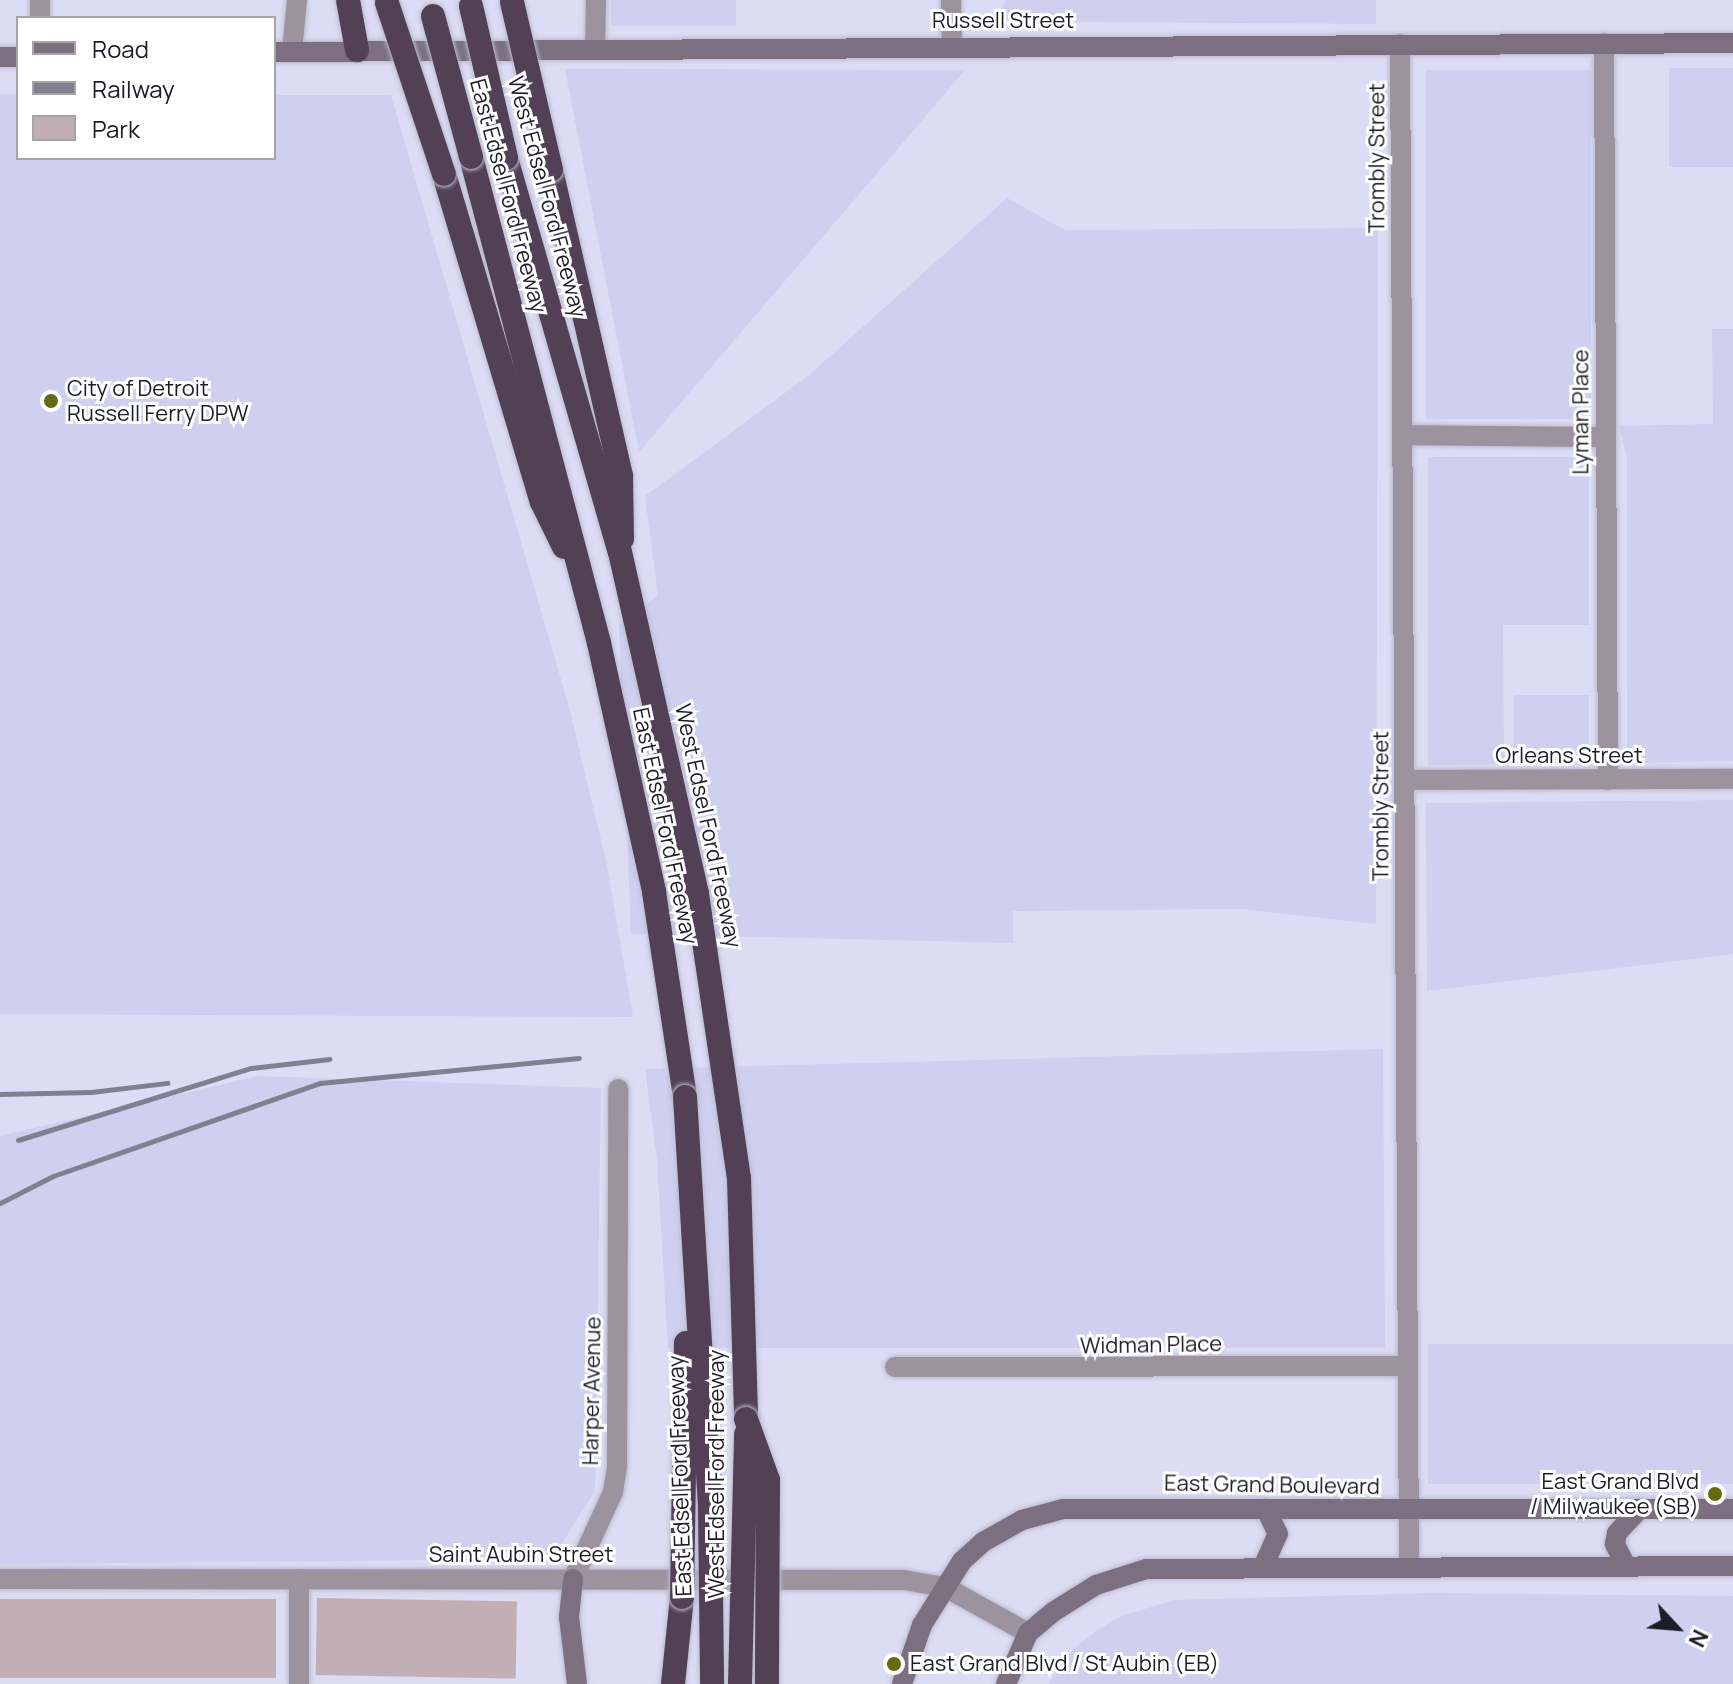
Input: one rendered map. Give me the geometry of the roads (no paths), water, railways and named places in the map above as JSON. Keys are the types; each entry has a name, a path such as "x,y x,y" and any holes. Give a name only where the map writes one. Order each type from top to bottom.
{"highway":[{"path":"348,0 357,50"},
{"path":"386,1 444,174 542,502 556,535 579,568"},
{"path":"512,1 621,476 625,504 620,552"},
{"name":"West Edsel Ford Freeway","path":"470,3 506,158 620,552 639,629 697,894 725,1067 739,1178 746,1419 740,1684"},
{"name":"East Edsel Ford Freeway","path":"431,8 586,594 654,892 685,1097 710,1511 712,1684"},
{"path":"673,1684 682,1597 685,1097"},
{"path":"746,1419 768,1480 767,1684"}],"main road":[{"name":"Russell Street","path":"283,52 1733,43"},
{"name":"East Grand Boulevard","path":"902,1684 922,1625 945,1587 983,1542 1022,1520 1063,1509 1733,1509"},
{"path":"1263,1567 1278,1534 1266,1509"},
{"path":"1626,1566 1615,1544 1617,1533 1639,1509"},
{"path":"1006,1684 1028,1633 1071,1601 1123,1574 1164,1567 1733,1566"},
{"name":"Harper Avenue","path":"573,1579 569,1617 577,1684"}],"street":[{"path":"283,52 297,0"},
{"path":"595,48 596,0"},
{"path":"951,0 952,46"},
{"name":"Lyman Place","path":"1604,43 1608,780"},
{"name":"Trombly Street","path":"1400,44 1409,1567"},
{"path":"1403,435 1605,437"},
{"name":"Orleans Street","path":"1405,780 1733,779"},
{"name":"Harper Avenue","path":"573,1579 613,1492 617,1467 618,1089"},
{"name":"Widman Place","path":"895,1367 1408,1366"},
{"name":"Saint Aubin Street","path":"0,1579 904,1580 945,1587 1028,1633"},
{"path":"299,1579 299,1684"}],"railway":[{"path":"0,1203 53,1176 320,1083 579,1058"},
{"path":"18,1140 251,1068 329,1059"},
{"path":"0,1094 91,1092 167,1083"}],"place":[{"name":"City of Detroit Russell Ferry DPW","path":"51,401"},
{"name":"East Grand Blvd / Milwaukee (SB)","path":"1715,1494"},
{"name":"East Grand Blvd / St Aubin (EB)","path":"894,1664"}]}
